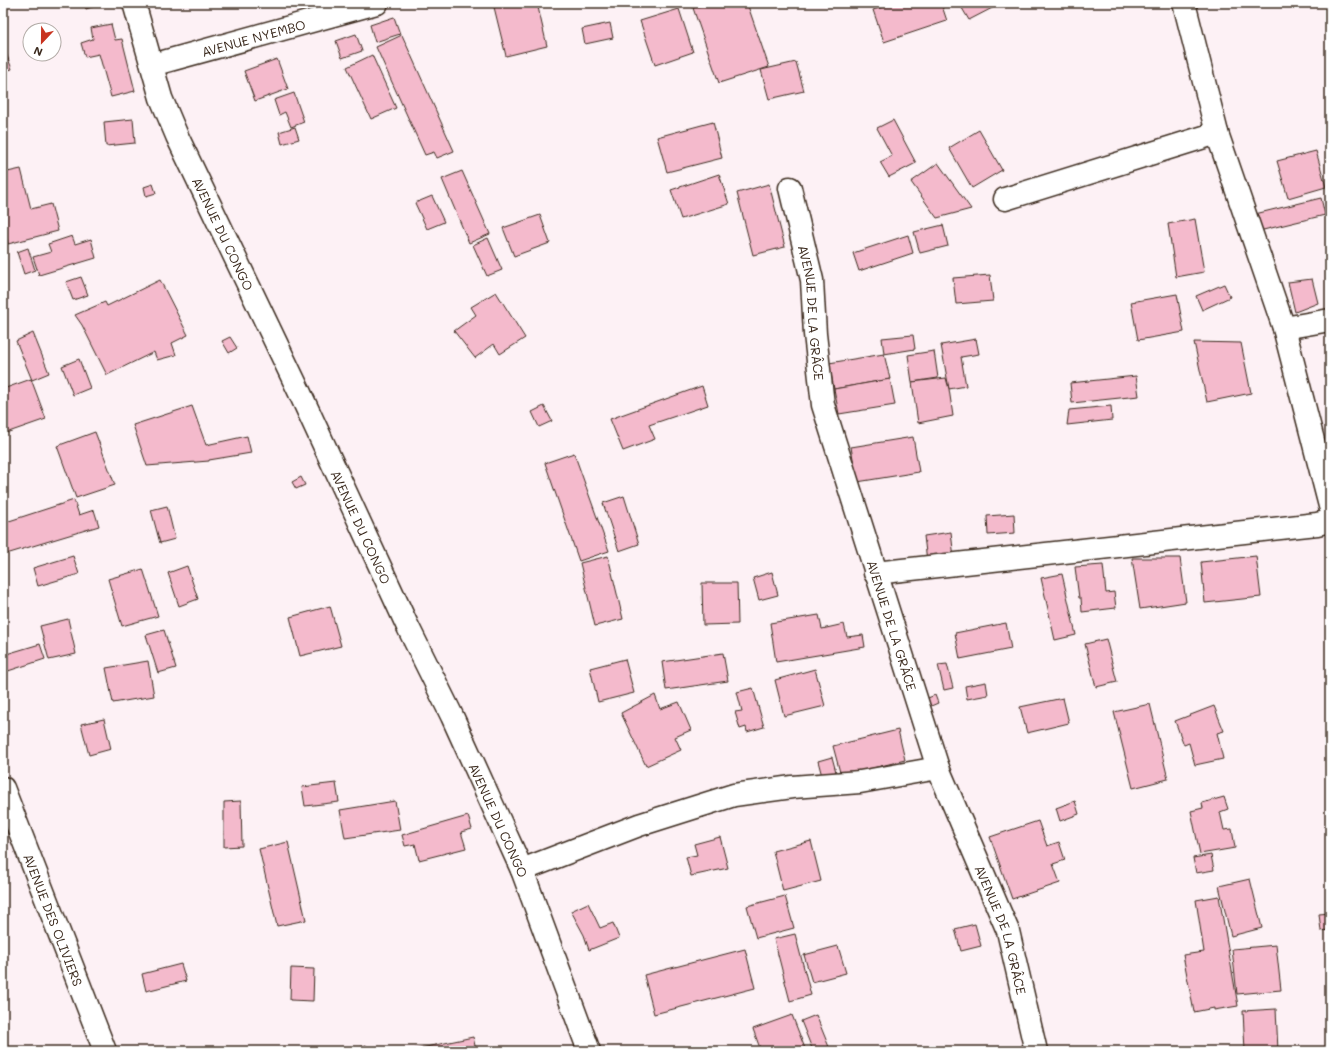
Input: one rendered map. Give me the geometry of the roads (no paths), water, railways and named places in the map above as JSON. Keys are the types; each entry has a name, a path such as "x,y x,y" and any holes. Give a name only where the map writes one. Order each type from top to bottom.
{"street":[{"name":"AVENUE DU CONGO","path":"134,3 161,98 177,136 452,716 522,870 589,1051"},
{"name":"AVENUE NYEMBO","path":"152,64 377,3"},
{"path":"1184,3 1217,133 1284,328 1330,506"},
{"path":"1005,199 1217,133"},
{"name":"AVENUE DE LA GRÂCE","path":"790,188 812,280 815,334 823,405 938,768 1008,931 1036,1051"},
{"path":"1284,328 1330,320"},
{"path":"875,573 1317,524 1330,521"},
{"path":"522,870 639,825 734,795 792,787 860,782 938,768"},
{"name":"AVENUE DES OLIVIERS","path":"3,788 105,1051"}]}
